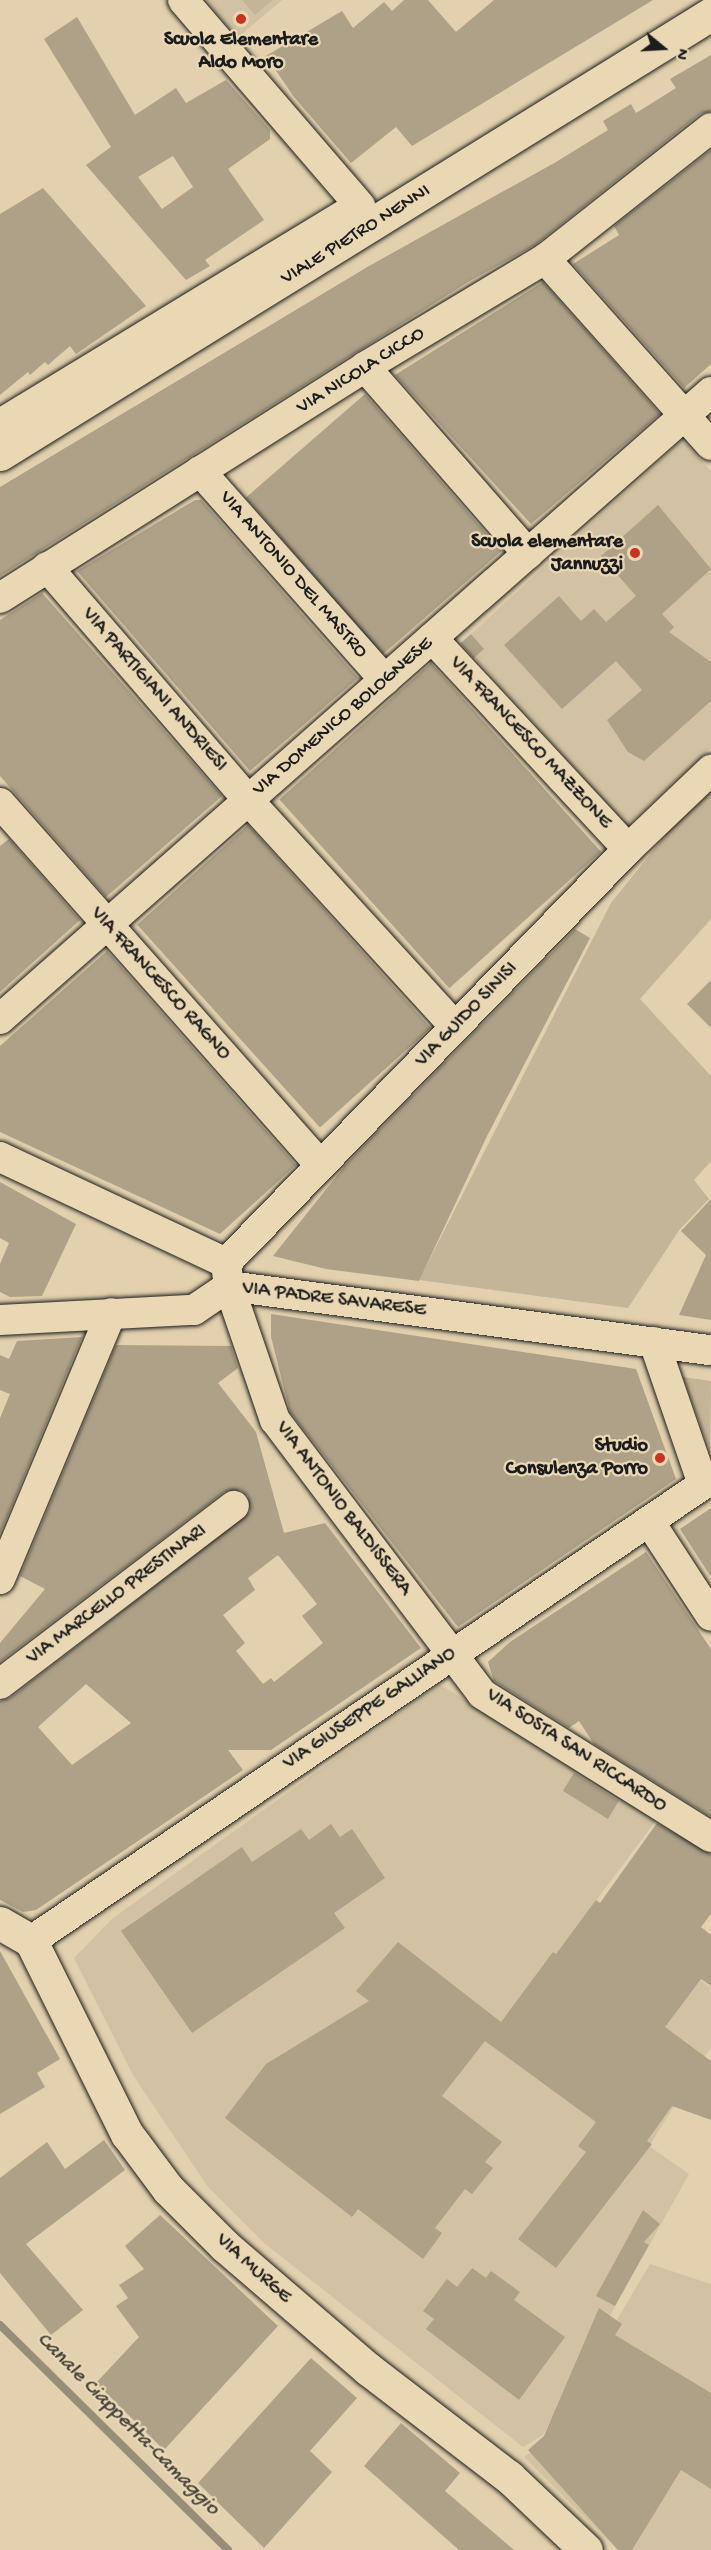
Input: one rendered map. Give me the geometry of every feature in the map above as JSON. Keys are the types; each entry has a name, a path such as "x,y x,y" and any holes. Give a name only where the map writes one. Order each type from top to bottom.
{"main road":[{"name":"VIALE PIETRO NENNI","path":"0,425 697,0"},
{"name":"VIALE PIETRO NENNI","path":"0,454 711,14"},
{"path":"0,1923 31,1941"},
{"name":"VIA MURGE","path":"31,1941 127,2134 168,2189 225,2246 368,2369 509,2477 586,2550"}],"street":[{"path":"183,0 360,206"},
{"name":"VIA NICOLA CICCO","path":"0,598 365,367 545,259 711,128"},
{"path":"545,259 711,445"},
{"path":"365,367 528,554"},
{"name":"VIA DOMENICO BOLOGNESE","path":"0,1019 711,392"},
{"name":"VIA ANTONIO DEL MASTRO","path":"201,471 385,680"},
{"name":"VIA PARTIGIANI ANDRIESI","path":"47,567 249,800 455,1027"},
{"name":"VIA FRANCESCO MAZZONE","path":"432,638 628,849"},
{"name":"VIA GUIDO SINISI","path":"0,1320 194,1310 227,1275 320,1165 628,849 711,770"},
{"name":"VIA FRANCESCO RAGNO","path":"3,813 107,925 320,1165"},
{"name":"VIA PADRE SAVARESE","path":"0,1157 227,1275 711,1350"},
{"name":"VIA ANTONIO BALDISSERA","path":"227,1275 274,1420 452,1652"},
{"path":"0,1579 111,1313"},
{"path":"654,1342 707,1481"},
{"name":"VIA GIUSEPPE GALLIANO","path":"31,1941 452,1652 707,1481"},
{"name":"VIA MARCELLO PRESTINARI","path":"0,1684 234,1506"},
{"path":"649,1521 711,1616"},
{"name":"VIA SOSTA SAN RICCARDO","path":"452,1652 482,1694 711,1837"}],"shaded area":[{"name":"Scuola Elementare Aldo Moro","path":"206,0 282,0 237,38"},
{"path":"242,0 273,0 255,15"},
{"name":"Scuola elementare Jannuzzi","path":"682,440 711,471 711,748 627,825 474,657 484,649 471,634"},
{"path":"711,790 711,919 640,999 711,1076 711,1161 694,1180 709,1199 680,1229 628,1308 419,1280 611,903 676,822"},
{"path":"683,1377 711,1381 710,1451"},
{"path":"439,1684 657,1819 595,1902 711,1988 711,2047 649,2146 689,2174 543,2435 523,2447 264,2243 208,2187 133,2075 74,1958 113,1918"},
{"path":"650,2264 711,2284 711,2550 618,2550 524,2457 544,2443"}],"building":[{"path":"404,0 428,0 456,32 494,0 653,0 412,146 396,127 351,163 294,97 266,56 342,11 353,28 384,2 392,11"},
{"path":"77,17 135,115 176,88 186,103 226,80 270,130 270,139 228,169 264,220 205,260 210,266 186,280 86,165 111,147 44,39","holes":["173,156 193,187 162,209 138,177"]},
{"path":"711,55 711,111 700,114 535,245 468,282 0,576 0,487 369,266 556,162 608,130 603,121 631,104 636,113 676,88 670,79"},
{"path":"711,150 711,364 684,388 573,264 619,235 614,226"},
{"path":"43,188 146,306 76,354 70,346 48,365 45,362 30,375 28,372 0,395 0,214"},
{"path":"543,282 660,414 531,524 395,375"},
{"path":"365,394 501,551 382,655 246,498"},
{"path":"195,500 201,500 358,678 250,771 77,571"},
{"path":"658,505 711,569 662,614 674,627 669,632 711,662 711,701 644,761 628,752 607,720 642,690 616,661 562,709 504,645 559,596 581,621 594,609 606,622 636,596 601,556"},
{"path":"42,593 222,796 106,897 0,776 0,620"},
{"path":"471,634 484,649 474,658 460,643"},
{"path":"431,663 601,852 449,988 279,800"},
{"path":"248,825 431,1028 320,1128 137,925"},
{"path":"9,839 80,920 0,992 0,846"},
{"path":"575,929 590,938 487,1136 419,1281 326,1269 273,1256 347,1163"},
{"path":"107,951 296,1165 220,1234 0,1132 0,1046"},
{"path":"711,980 711,1028 687,1004"},
{"path":"0,1182 76,1224 42,1296 10,1297 0,1292 0,1264 9,1243 0,1238"},
{"path":"711,1199 711,1320 679,1315 706,1255 681,1231"},
{"path":"271,1314 636,1369 676,1479 458,1627 290,1412 271,1337"},
{"path":"82,1337 0,1534 0,1418 10,1394 0,1390 0,1355 9,1359 17,1341"},
{"path":"116,1345 231,1346 238,1368 218,1383 256,1432 284,1533 325,1523 421,1648 271,1750 228,1750 243,1770 36,1910 23,1912 0,1900 0,1701 10,1698 250,1512 248,1496 241,1490 224,1492 0,1662 0,1643 45,1589 20,1576","holes":["278,1555 317,1604 302,1616 323,1643 274,1682 271,1678 263,1684 236,1651 245,1643 223,1615 255,1590 248,1578","86,1684 131,1723 72,1765 38,1727"]},
{"path":"711,1508 711,1577 680,1529"},
{"path":"646,1552 711,1649 711,1817 594,1744 579,1721 569,1728 494,1681 488,1662 510,1642"},
{"path":"574,1773 619,1801 608,1819 563,1791"},
{"path":"657,1823 711,1854 711,1914 701,1927 711,1935 711,1986 701,1979 665,2027 711,2061 711,2120 672,2106 647,2141 652,2144 556,2268 518,2239 586,2152 578,2146 596,2122 485,2041 442,2096 502,2142 485,2162 493,2168 472,2194 465,2189 435,2228 442,2233 423,2259 358,2209 352,2217 225,2118 266,2064 369,2001 356,1991 398,1942 501,2022 553,1952 556,1954 596,1900 600,1903"},
{"path":"331,1824 340,1837 352,1829 385,1878 334,1913 345,1928 192,2033 121,1931 242,1847 252,1862 301,1829 309,1840"},
{"path":"0,1951 60,2059 37,2073 45,2087 0,2114"},
{"path":"104,2140 125,2170 26,2244 83,2310 51,2335 0,2273 0,2178 47,2142 65,2169"},
{"path":"643,2210 660,2224 644,2242 649,2245 615,2306 596,2296"},
{"path":"160,2215 278,2326 164,2450 96,2383 139,2337 116,2306 128,2298 119,2285 144,2269 125,2246"},
{"path":"472,2268 486,2278 491,2271 520,2292 514,2300 565,2337 519,2400 426,2329 434,2319 423,2311 447,2279 457,2287"},
{"path":"599,2308 622,2324 615,2335 711,2393 711,2489 681,2470 632,2550 618,2550 528,2450 544,2436"},
{"path":"311,2358 357,2398 310,2451 332,2472 264,2548 198,2483"},
{"path":"401,2423 460,2473 445,2491 514,2550 459,2550 364,2466"}],"waterway":[{"name":"Canale Ciappetta-Camaggio","path":"0,2325 228,2550"}],"place":[{"name":"Scuola Elementare Aldo Moro","path":"241,19"},
{"name":"Scuola elementare Jannuzzi","path":"635,553"},
{"name":"Studio Consulenza Porro","path":"660,1458"}]}
